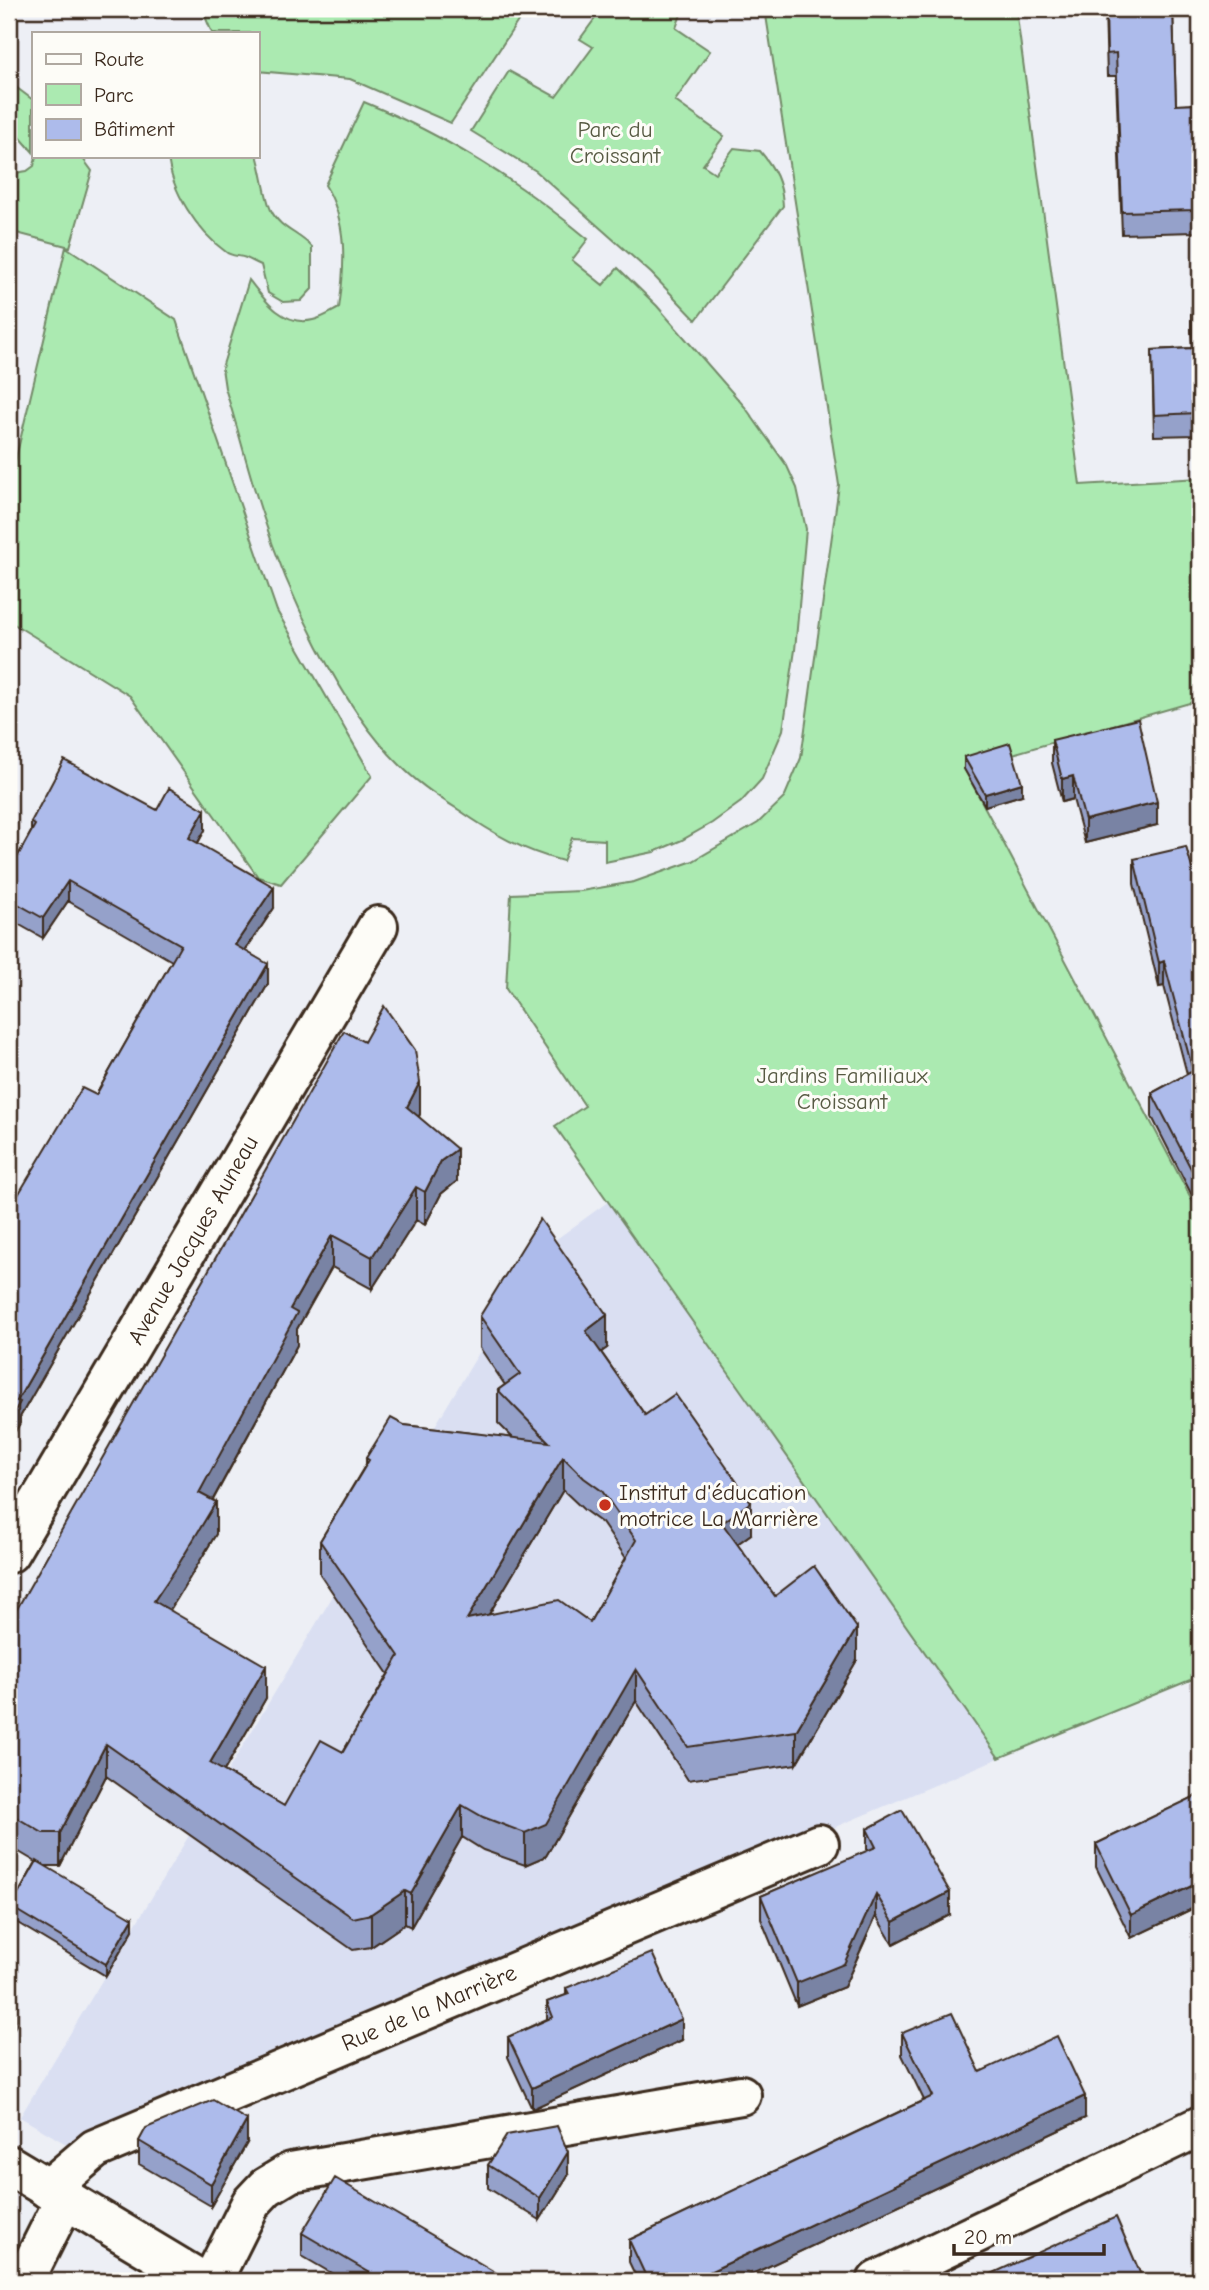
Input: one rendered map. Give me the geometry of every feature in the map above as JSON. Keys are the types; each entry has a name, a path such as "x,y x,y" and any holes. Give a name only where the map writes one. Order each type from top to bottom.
{"street":[{"name":"Avenue Jacques Auneau","path":"9,1553 378,926"},
{"name":"Rue de la Marrière","path":"56,2194 94,2149 819,1844"},
{"path":"212,2281 251,2203 267,2187 291,2172 741,2095"},
{"path":"877,2281 1200,2126"},
{"path":"9,2165 202,2281"},
{"path":"24,2281 56,2194"}],"shaded area":[{"name":"Institut d'éducation motrice La Marrière","path":"609,1201 999,1758 73,2148 20,2117 540,1251"}],"green space":[{"path":"202,9 526,9 451,123 350,79 259,71 259,32 212,32"},
{"name":"Parc du Croissant","path":"602,9 683,9 676,28 710,51 675,101 724,136 703,165 715,173 734,148 760,151 774,170 779,183 783,206 696,320 651,273 536,171 471,131 509,71 556,97 593,47 580,39"},
{"name":"Jardins Familiaux Croissant","path":"765,9 1016,9 1080,485 1200,478 1200,700 964,768 1200,1215 1200,1676 999,1758 555,1126 585,1106 506,989 511,894 581,891 634,882 693,861 758,823 784,798 801,758 839,485"},
{"path":"9,82 32,99 32,151 19,136 9,134"},
{"name":"Parc du Croissant","path":"364,102 395,115 482,162 536,198 588,239 572,260 603,285 618,268 657,306 745,407 787,466 797,488 806,529 795,650 783,730 762,779 741,802 712,823 654,852 605,862 605,840 572,838 563,861 548,857 496,834 421,784 378,741 336,680 300,611 272,542 225,388 222,368 249,280 276,310 293,320 313,320 339,308 343,245 338,214 325,185"},
{"path":"36,158 82,158 92,171 70,247 9,231 9,174 27,171 34,166"},
{"path":"168,158 258,158 271,210 284,226 312,247 312,289 301,301 283,302 268,293 261,265 228,254 205,233 187,209 170,169"},
{"path":"66,247 176,320 277,611 372,776 281,884 258,877 130,696 9,621 9,487"}],"building":[{"path":"1106,9 1173,9 1176,105 1200,104 1200,156 1194,156 1195,210 1122,212 1116,53 1107,54"},
{"path":"1191,307 1200,307 1200,403 1197,403 1197,413 1154,415 1152,350 1194,348"},
{"path":"1138,719 1157,802 1085,820 1073,776 1062,779 1052,740"},
{"path":"1010,743 1022,783 985,794 964,757"},
{"path":"64,760 157,810 169,788 205,810 189,838 274,887 235,945 268,964 17,1401 20,1402 9,1421 9,1210 82,1088 96,1095 181,945 68,881 43,918 9,899 9,872 35,825 31,822"},
{"path":"1186,847 1192,868 1198,867 1200,875 1200,1186 1152,1093 1193,1071 1164,961 1159,963 1134,859"},
{"path":"384,1006 415,1050 420,1082 407,1107 457,1149 441,1161 425,1192 416,1187 372,1257 332,1235 290,1309 297,1313 199,1493 216,1502 154,1601 266,1666 210,1763 284,1806 321,1740 343,1752 399,1656 320,1541 391,1418 404,1425 549,1442 498,1390 520,1374 480,1316 540,1219 607,1315 586,1331 645,1415 675,1394 751,1502 722,1523 775,1596 814,1566 857,1628 796,1731 688,1747 636,1669 546,1824 525,1833 483,1817 462,1805 411,1894 405,1891 371,1914 353,1918 106,1744 60,1833 43,1833 9,1813 9,1623 344,1031 364,1042","holes":["563,1457 602,1491 636,1540 590,1622 559,1600 467,1619"]},
{"path":"1200,1794 1200,1882 1131,1915 1096,1844"},
{"path":"902,1810 950,1892 893,1922 876,1894 844,1964 797,1983 761,1896 876,1847 867,1829"},
{"path":"37,1861 133,1918 106,1964 11,1907"},
{"path":"652,1953 682,2019 532,2088 508,2037 553,2017 547,2002 569,1994 566,1988"},
{"path":"9,1998 16,2003 9,2015"},
{"path":"952,2013 980,2072 1057,2036 1085,2096 690,2281 648,2281 629,2240 933,2096 902,2033"},
{"path":"213,2100 247,2120 211,2184 139,2141 146,2128"},
{"path":"557,2126 568,2152 540,2198 488,2165 507,2135"},
{"path":"335,2178 510,2281 384,2281 302,2233"},
{"path":"1200,2179 1200,2202 1192,2183"},
{"path":"1116,2217 1141,2275 1127,2281 976,2281"}],"place":[{"name":"Institut d'éducation motrice La Marrière","path":"605,1505"}]}
